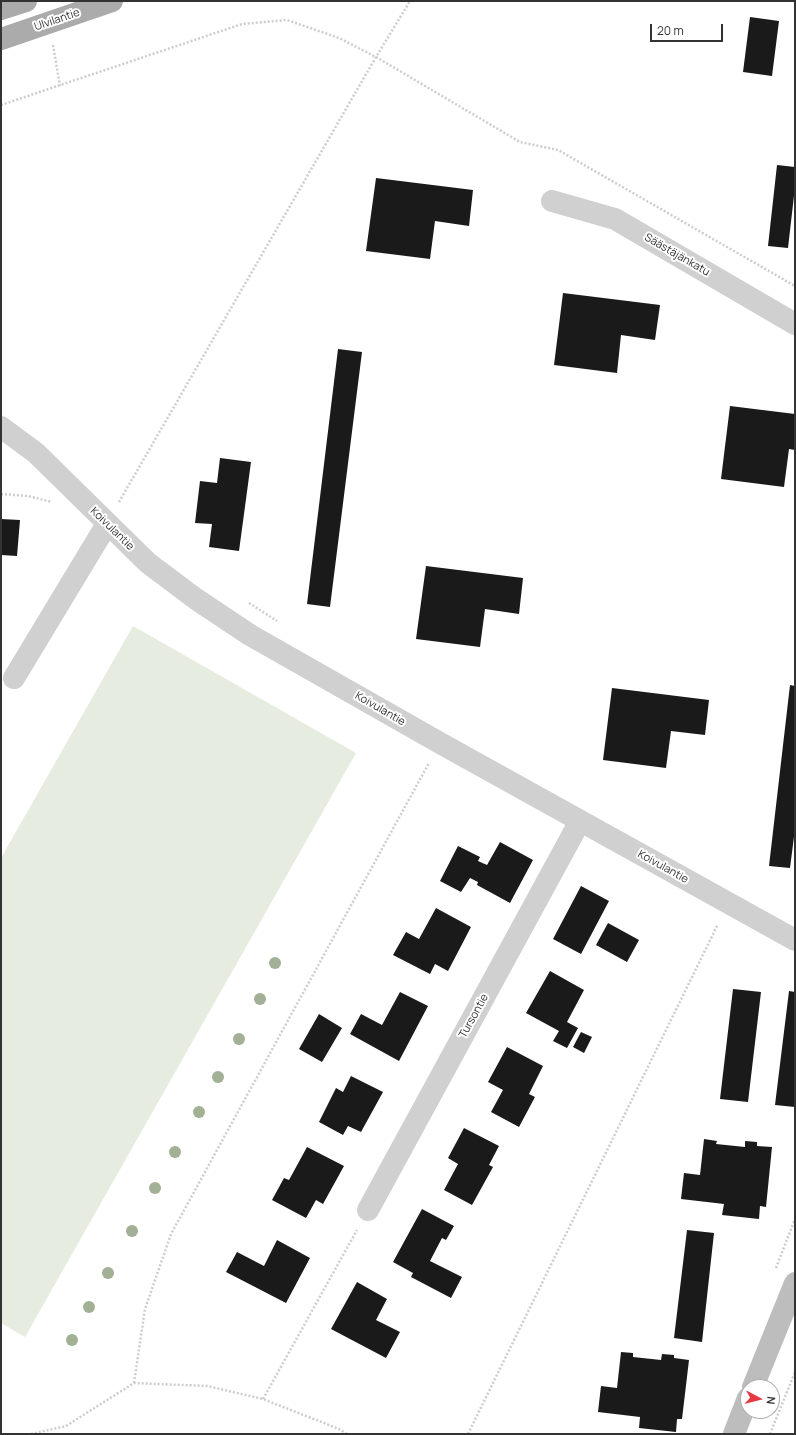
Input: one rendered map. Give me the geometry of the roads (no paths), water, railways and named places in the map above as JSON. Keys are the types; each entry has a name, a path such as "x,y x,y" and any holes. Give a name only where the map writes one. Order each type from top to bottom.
{"main road":[{"path":"1,9 26,1"},
{"name":"Ulvilantie","path":"1,39 112,1"},
{"path":"756,1379 795,1283"},
{"path":"734,1434 740,1419"}],"street":[{"name":"Säästäjänkatu","path":"552,201 615,219 795,324"},
{"name":"Koivulantie","path":"1,427 36,453 148,563 196,600 250,635 440,743 795,940"},
{"path":"14,678 107,524"},
{"name":"Tursontie","path":"368,1210 580,821"}]}
